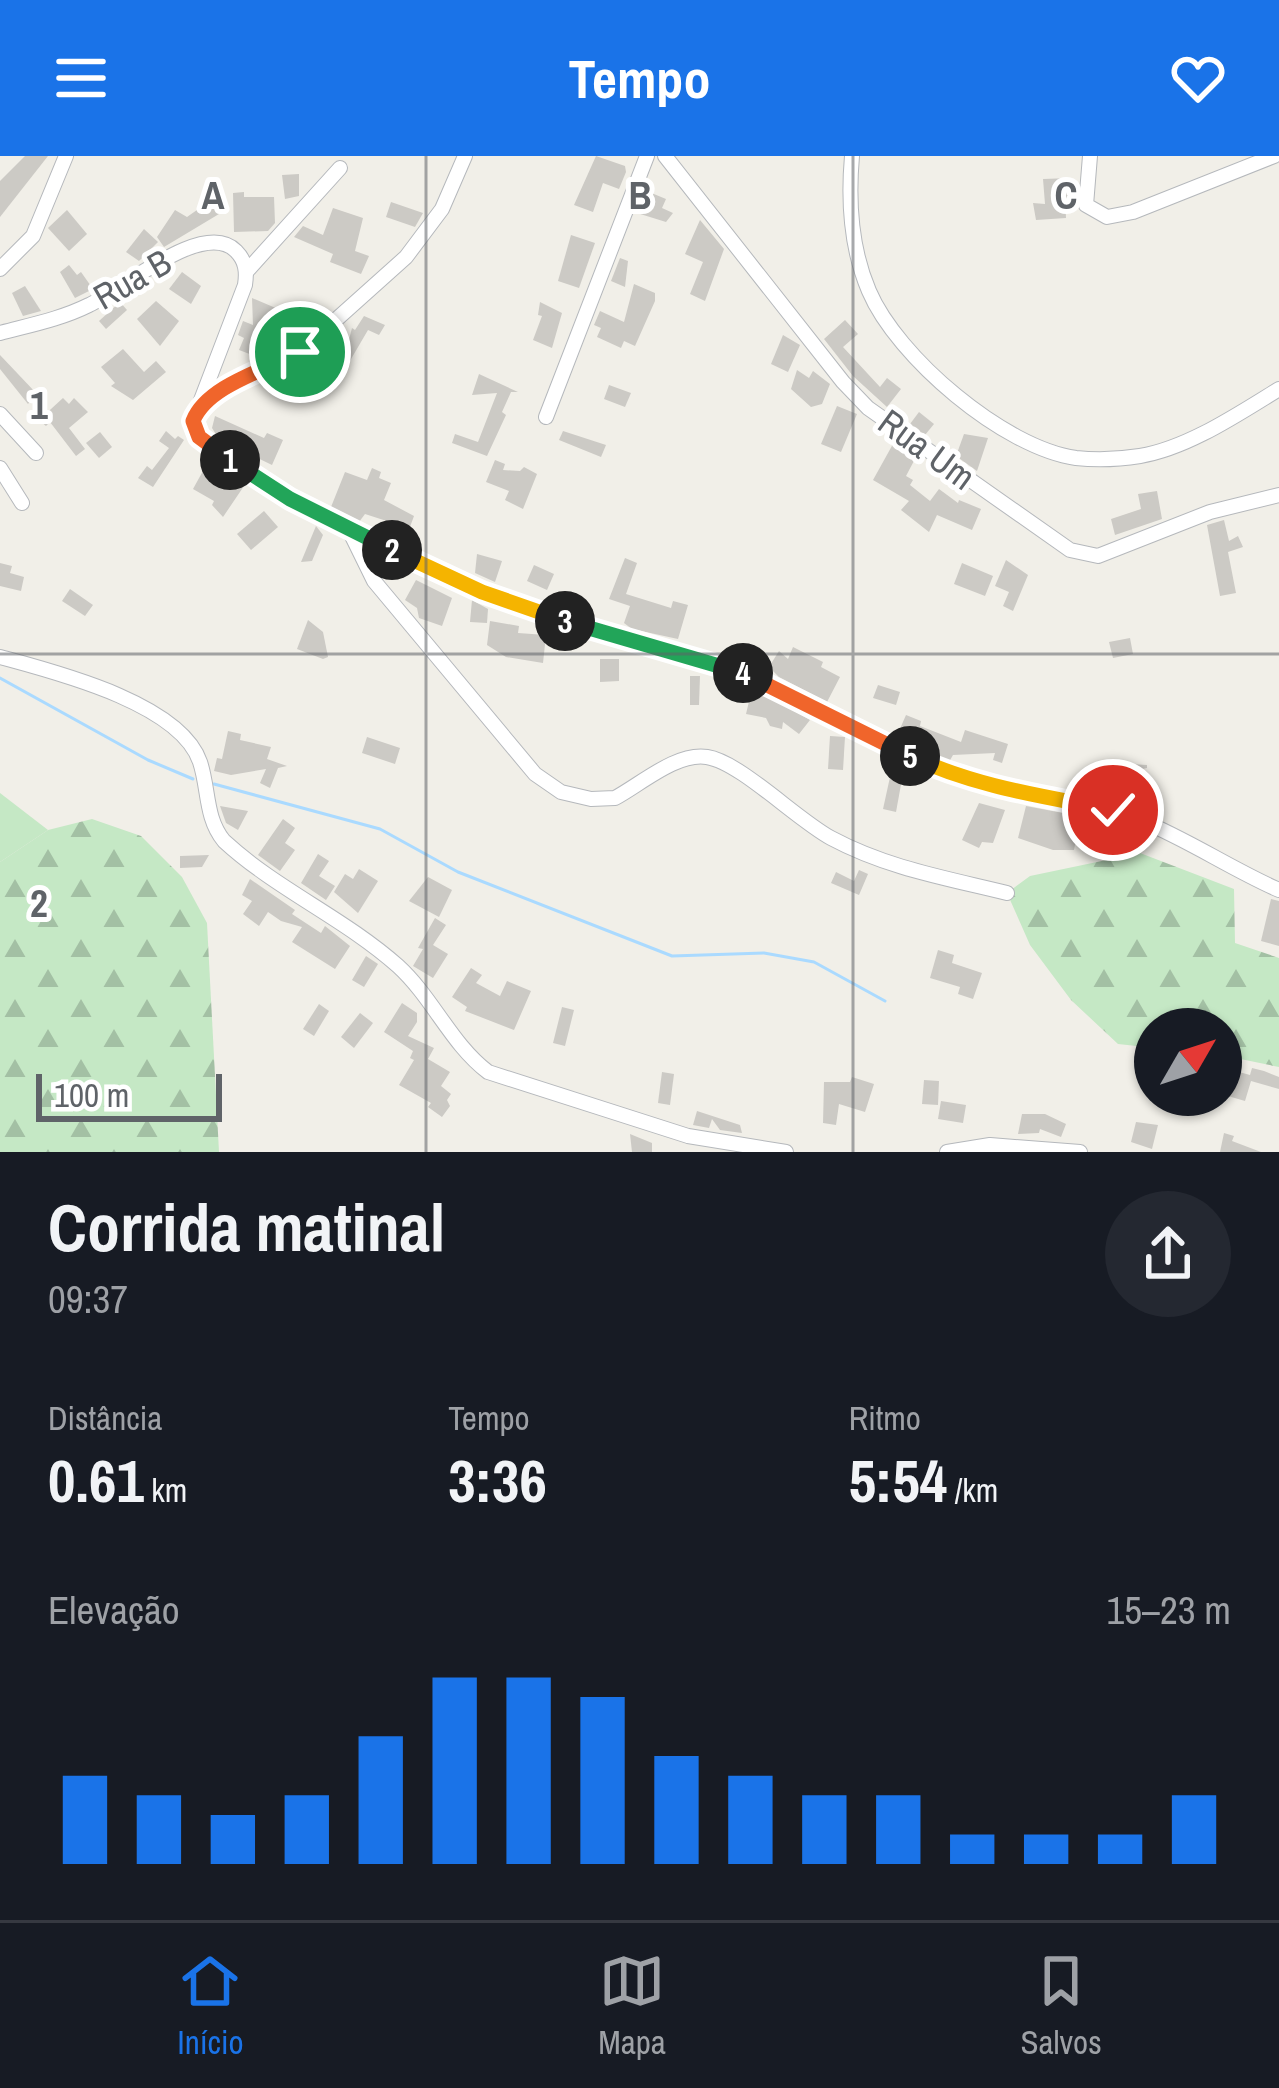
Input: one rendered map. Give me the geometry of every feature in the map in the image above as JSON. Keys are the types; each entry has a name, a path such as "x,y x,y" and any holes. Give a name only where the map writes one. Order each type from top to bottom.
{"street":[{"path":"0,269 33,236 66,156"},
{"path":"198,409 235,384 300,352 406,257 435,221 465,156"},
{"path":"546,417 647,156"},
{"name":"Rua Um","path":"665,156 868,408 1070,550 1098,556 1241,501 1279,495"},
{"name":"Rua Um","path":"852,156 851,216 858,260 884,319 926,372 963,403 1042,448 1076,458 1151,454 1236,415 1279,389"},
{"path":"1090,156 1087,205 1107,217 1133,212 1274,156"},
{"path":"340,168 247,271 193,421 208,445 290,499 482,592 586,628 747,674 900,752 967,780 1013,794 1113,810 1279,890"},
{"name":"Rua B","path":"0,333 86,307 192,244 218,240 228,244 247,271"},
{"path":"0,413 36,453"},
{"path":"0,468 22,503"},
{"path":"348,528 374,581 549,787 591,799 615,798 689,758 708,757 729,764 793,815 875,860 1007,893"},
{"path":"0,657 78,681 164,719 182,733 200,762 214,829 224,841 338,919 402,970 466,1055 488,1072 688,1136 786,1152"},
{"path":"947,1152 990,1145 1081,1152"}],"green space":[{"path":"0,793 48,830 0,862"},
{"path":"92,819 141,836 182,877 207,923 219,1152 0,1152 0,862 48,830"},
{"path":"1140,853 1234,889 1235,943 1279,958 1279,1067 1242,1059 1242,1008 1134,1008 1134,1046 1118,1044 1071,1000 1030,945 1007,893 1030,876"}],"building":[{"path":"25,156 48,156 0,217 0,181"},
{"path":"596,156 625,166 626,172 619,189 603,183 593,212 574,205"},
{"path":"299,174 299,196 285,199 282,175"},
{"path":"1071,178 1066,218 1036,220 1033,203 1045,204 1043,179"},
{"path":"244,192 244,197 274,197 275,223 268,231 234,232 233,193"},
{"path":"649,192 666,199 662,208 673,213 666,222 637,213"},
{"path":"214,198 224,211 164,247 157,237 175,210 187,217"},
{"path":"391,202 423,213 415,227 386,217"},
{"path":"333,208 363,218 355,251 369,256 361,274 330,262 333,254 294,237 303,226 323,235"},
{"path":"67,210 87,234 69,251 48,228"},
{"path":"700,220 724,249 705,301 690,294 703,262 685,254"},
{"path":"144,229 158,242 139,261 126,252"},
{"path":"571,235 595,243 579,288 558,281"},
{"path":"620,258 628,261 625,287 611,281"},
{"path":"69,265 93,289 75,298 60,272"},
{"path":"182,272 201,286 191,304 169,289"},
{"path":"634,284 655,293 655,301 635,346 624,341 621,348 597,337 601,328 594,325 600,311 624,322"},
{"path":"25,286 41,311 23,316 12,293"},
{"path":"252,298 292,315 285,334 291,344 254,362 255,356 239,350 244,338 238,335 243,321 253,325"},
{"path":"156,301 179,321 160,346 137,319"},
{"path":"120,302 127,310 106,329 99,321"},
{"path":"540,302 562,313 552,348 533,340 542,316 538,315"},
{"path":"364,316 385,325 379,335 368,330 344,371 329,362 323,375 301,366 313,361 322,347 344,359 352,328"},
{"path":"845,320 858,334 843,347 880,387 887,378 901,389 887,407 853,376 824,339"},
{"path":"783,335 800,345 788,372 771,364"},
{"path":"123,349 144,372 156,361 166,372 133,400 111,386 115,383 101,367"},
{"path":"0,355 36,393 28,404 0,369"},
{"path":"797,370 809,378 813,371 830,384 822,404 811,407 791,389"},
{"path":"479,374 518,392 511,392 487,456 452,443 455,434 478,442 497,393 472,395"},
{"path":"609,385 631,393 625,407 604,399"},
{"path":"63,398 69,404 74,398 88,412 69,428 85,449 76,456 50,422 46,426 39,420"},
{"path":"837,406 857,414 841,452 821,444"},
{"path":"919,412 934,424 925,435 910,424"},
{"path":"215,416 264,438 267,433 283,440 272,465 219,439 212,428"},
{"path":"166,431 184,440 153,487 138,478 147,466 152,470 169,448 159,441"},
{"path":"563,431 606,445 601,457 559,440"},
{"path":"100,432 112,447 99,458 86,443"},
{"path":"964,434 988,438 977,471 956,456"},
{"path":"893,444 916,457 906,476 930,501 939,489 958,503 981,509 972,530 937,515 929,532 901,510 909,501 873,480"},
{"path":"209,460 244,486 223,517 212,505 214,501 193,489"},
{"path":"495,460 505,464 503,470 524,467 537,474 523,509 505,500 509,491 486,482"},
{"path":"372,468 391,483 384,500 414,516 404,543 394,539 399,525 365,514 359,522 331,507 345,472 367,480"},
{"path":"1157,491 1162,519 1115,535 1111,519 1141,509 1138,494"},
{"path":"264,511 278,527 251,550 237,534"},
{"path":"1224,520 1229,541 1238,536 1243,547 1228,552 1236,593 1220,596 1207,525"},
{"path":"316,526 323,535 312,561 301,562"},
{"path":"477,554 502,561 495,582 475,573"},
{"path":"625,558 637,563 626,594 671,608 673,601 688,605 678,639 624,623 630,606 609,599"},
{"path":"1006,560 1028,575 1013,611 1003,606 1009,592 995,586"},
{"path":"0,563 24,577 21,591 0,586"},
{"path":"962,563 993,576 985,596 954,584"},
{"path":"534,565 554,574 547,590 527,581"},
{"path":"416,580 452,598 442,626 419,618 417,608 405,600"},
{"path":"70,589 93,605 85,616 62,601"},
{"path":"472,600 488,609 487,623 470,622"},
{"path":"308,620 323,632 328,657 297,649"},
{"path":"490,621 519,626 518,633 546,635 543,663 506,657 487,645"},
{"path":"1130,638 1133,654 1113,658 1109,642"},
{"path":"793,647 840,677 827,702 769,667 779,651 788,659"},
{"path":"600,659 619,659 619,681 600,682"},
{"path":"690,676 700,676 699,705 690,705"},
{"path":"878,685 900,692 896,705 873,698"},
{"path":"751,693 771,698 810,720 799,734 783,722 782,729 770,726 766,718 746,714"},
{"path":"906,715 921,721 920,726 961,742 965,730 1008,744 1002,763 993,760 995,753 953,755 949,762 896,738"},
{"path":"228,731 241,734 240,740 271,747 267,759 287,766 278,768 270,788 260,783 266,769 231,775 214,771"},
{"path":"830,736 845,737 843,770 828,769"},
{"path":"367,737 400,748 395,764 362,753"},
{"path":"1112,763 1147,765 1147,768 1111,775"},
{"path":"890,777 902,779 896,812 883,809"},
{"path":"979,803 1005,810 993,843 982,842 979,848 962,840"},
{"path":"220,806 248,811 238,830 226,823"},
{"path":"1026,806 1079,816 1078,823 1096,825 1094,842 1076,839 1074,850 1053,850 1018,838"},
{"path":"283,819 295,828 285,843 295,850 280,871 258,855"},
{"path":"318,854 329,861 319,876 335,886 326,900 301,883"},
{"path":"209,855 202,867 180,868 180,856"},
{"path":"359,869 378,881 358,913 334,892 345,874 353,879"},
{"path":"859,870 868,874 859,895 831,883 836,872 854,881"},
{"path":"428,877 452,890 439,917 409,901"},
{"path":"250,879 295,910 292,914 321,933 325,926 350,946 335,969 292,942 302,927 268,912 259,926 243,914 252,901 242,895"},
{"path":"1271,899 1279,901 1279,946 1261,941"},
{"path":"435,918 446,925 433,945 448,954 433,978 413,966"},
{"path":"938,950 954,955 952,963 982,973 973,999 958,994 960,987 930,978"},
{"path":"366,956 378,964 364,987 352,980"},
{"path":"471,968 482,975 476,983 500,996 507,981 531,991 514,1030 465,1011 467,1007 452,997"},
{"path":"402,1003 417,1013 408,1036 434,1048 428,1059 450,1072 441,1086 451,1094 442,1117 428,1107 431,1103 399,1085 414,1060 410,1058 413,1051 384,1032"},
{"path":"319,1004 329,1011 314,1036 303,1029"},
{"path":"562,1007 574,1010 565,1046 553,1043"},
{"path":"360,1013 373,1023 354,1048 341,1037"},
{"path":"1252,1068 1279,1077 1279,1089 1251,1081 1245,1101 1242,1073 1250,1075"},
{"path":"662,1072 674,1074 670,1105 658,1103"},
{"path":"852,1077 874,1084 865,1112 839,1104 836,1125 823,1123 824,1082 850,1082"},
{"path":"924,1080 939,1081 938,1105 922,1104"},
{"path":"941,1101 966,1105 963,1123 938,1119"},
{"path":"697,1111 740,1125 742,1133 720,1130 712,1119 709,1128 693,1125"},
{"path":"1022,1114 1045,1114 1066,1124 1061,1137 1040,1129 1039,1133 1018,1134"},
{"path":"1136,1122 1158,1125 1152,1149 1131,1142"},
{"path":"1224,1133 1234,1136 1232,1141 1261,1152 1220,1152"},
{"path":"630,1134 652,1143 652,1152 632,1152"}],"waterway":[{"path":"0,678 148,760 193,779"},
{"path":"214,784 380,829 458,872 672,956 764,953 814,962 885,1001"}],"route":[{"path":"300,352 212,398 198,409 193,421 208,445 290,499 482,592 586,628 747,674 900,752 967,780 1013,794 1113,810"}]}
